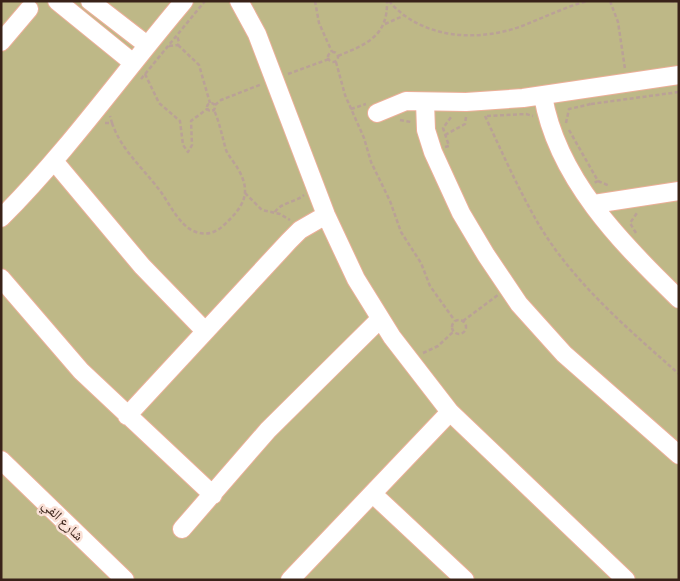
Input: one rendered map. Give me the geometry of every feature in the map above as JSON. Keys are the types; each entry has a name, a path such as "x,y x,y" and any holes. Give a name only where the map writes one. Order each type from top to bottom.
{"street":[{"path":"57,1 139,68"},
{"path":"90,1 146,45"},
{"path":"1,218 139,68 146,45 184,1"},
{"path":"239,1 256,34 326,215 356,279 380,319 450,412 626,580"},
{"path":"1,42 29,9"},
{"path":"377,113 406,101 489,101 543,96 589,96 679,75"},
{"path":"543,96 548,123 559,153 582,190 633,256 679,299"},
{"path":"424,102 426,130 433,152 461,213 508,288 533,321 564,354 679,455"},
{"path":"54,161 136,259 205,332"},
{"path":"594,204 679,191"},
{"path":"127,416 289,241 300,230 326,215"},
{"path":"1,278 55,343 127,416 213,495"},
{"path":"182,529 268,430 380,319"},
{"path":"290,580 450,412"},
{"name":"شارع الفي","path":"1,460 126,580"},
{"path":"372,494 465,580"}],"path":[{"path":"139,68 169,46 205,1"},
{"path":"316,1 319,23 332,52 338,56"},
{"path":"388,1 403,16 436,32 458,35 486,35 526,24 553,12 587,1"},
{"path":"388,1 385,24 378,34 358,48 338,56 336,62 345,95 401,232 421,263 430,286 455,321"},
{"path":"610,1 618,22 626,75"},
{"path":"670,1 679,2"},
{"path":"385,24 403,16"},
{"path":"139,68 159,103 180,121 182,145 188,152 192,145 190,121 208,109 210,103 199,65 178,45 177,36"},
{"path":"169,46 178,45"},
{"path":"332,52 329,54 329,59 336,62"},
{"path":"139,68 140,81"},
{"path":"258,76 265,93"},
{"path":"613,188 598,181 566,124 569,109 589,96 679,92"},
{"path":"110,116 117,138 140,169 156,186 173,211 190,229 205,234 220,230 240,210 245,194 244,181 227,150 222,128 214,110 215,105 210,103"},
{"path":"99,130 116,109"},
{"path":"208,109 214,110"},
{"path":"476,116 526,114 533,116 538,122"},
{"path":"433,152 448,146 443,128 449,118 455,116"},
{"path":"461,116 466,116"},
{"path":"485,116 536,220 573,272 632,332 679,374"},
{"path":"105,122 112,122"},
{"path":"582,190 598,181"},
{"path":"304,188 308,200"},
{"path":"245,194 262,210 275,212 293,222"},
{"path":"275,212 282,205 297,202 306,194"},
{"path":"642,240 630,222 632,216 640,210 649,208 647,196"},
{"path":"455,321 463,321 508,288"},
{"path":"454,331 452,328 455,321"},
{"path":"454,331 461,334 464,332 466,324 463,321"},
{"path":"408,358 438,346 454,331"}],"shaded area":[{"path":"1,1 679,1 679,580 1,580"}]}
